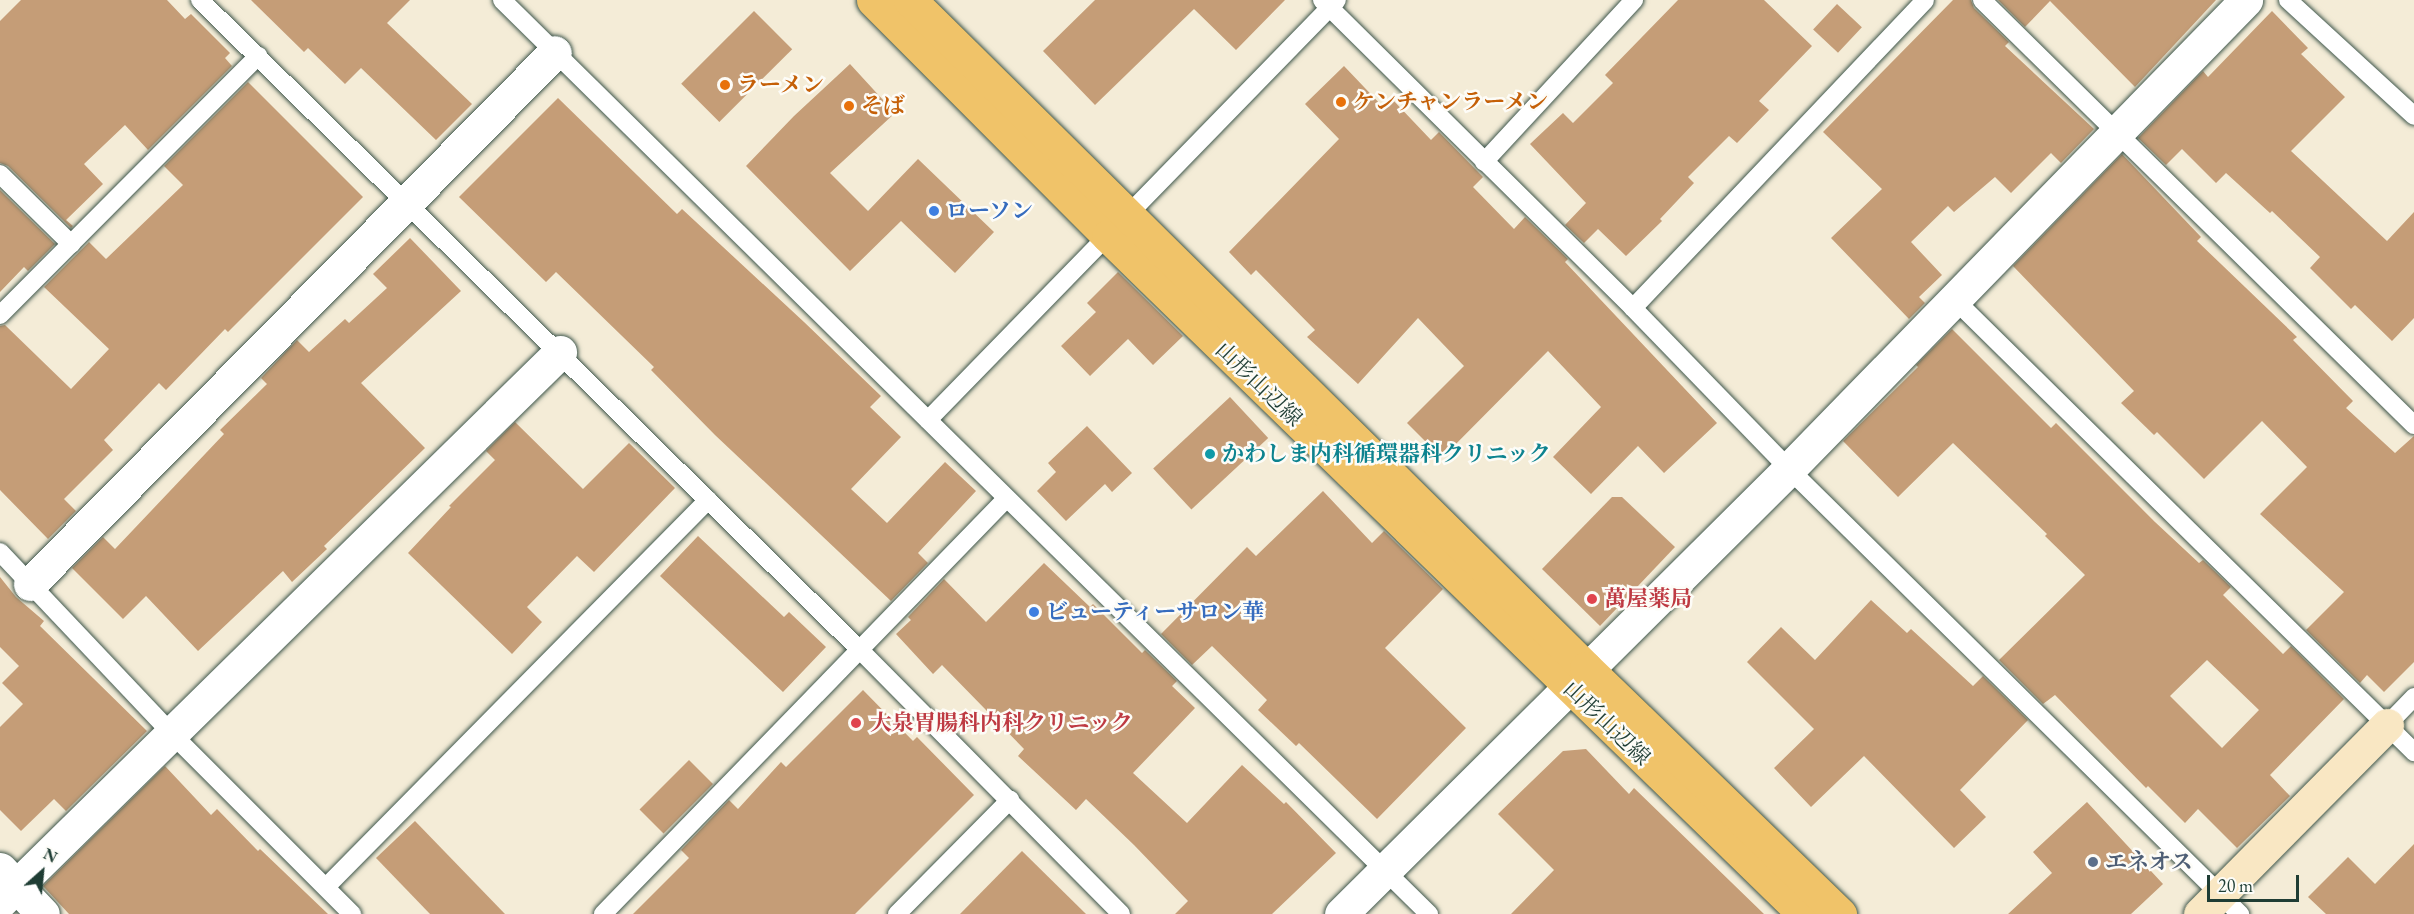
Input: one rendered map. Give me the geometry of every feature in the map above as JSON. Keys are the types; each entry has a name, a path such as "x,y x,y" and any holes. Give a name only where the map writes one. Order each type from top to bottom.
{"main road":[{"name":"山形山辺線","path":"873,0 1117,227 1577,677 1804,914"},
{"name":"山形山辺線","path":"910,0 1117,227"},
{"name":"山形山辺線","path":"1577,677 1840,914"}],"street":[{"path":"1341,914 1577,677 1789,469 2246,0"},
{"path":"30,584 555,52"},
{"path":"43,914 5,886 172,734 560,352"},
{"path":"2220,907 2387,725"}],"lane":[{"path":"200,0 560,352 1010,800 1121,914"},
{"path":"502,0 928,420 1006,500 1429,914"},
{"path":"1484,162 1634,0"},
{"path":"1633,308 1925,0"},
{"path":"1982,0 2414,425"},
{"path":"2288,0 2414,117"},
{"path":"928,420 1117,227 1329,3 1484,162 1633,308 2220,907"},
{"path":"0,315 258,56"},
{"path":"0,174 71,244"},
{"path":"1954,299 2414,752"},
{"path":"326,887 708,500"},
{"path":"603,914 1006,500"},
{"path":"0,552 172,734 352,914"},
{"path":"2387,725 2414,698"},
{"path":"897,914 1010,800"}],"building":[{"path":"21,0 167,0 185,19 191,14 230,53 225,58 232,66 148,150 125,125 84,164 103,184 66,220 73,226 71,228 8,166 0,163 0,21"},
{"path":"251,0 410,0 387,23 472,104 436,140 361,68 345,84 308,48 304,52"},
{"path":"1095,0 1285,0 1236,50 1194,9 1095,105 1043,51"},
{"path":"1678,0 1764,0 1812,46 1759,101 1769,110 1737,143 1729,136 1688,177 1694,183 1660,219 1662,221 1626,256 1598,229 1584,243 1565,225 1586,203 1530,144 1563,113 1573,123 1613,83 1605,75"},
{"path":"1953,0 1971,0 1974,8 2009,42 2005,46 2094,129 2061,163 2051,153 2011,193 1995,177 1954,212 1948,206 1911,242 1942,275 1919,297 1925,303 1909,319 1831,238 1882,189 1823,132"},
{"path":"1998,0 2216,0 2135,87 2050,1 2025,27"},
{"path":"1837,4 1862,27 1838,53 1813,30"},
{"path":"754,11 792,49 719,122 681,84"},
{"path":"2272,11 2308,48 2301,54 2345,97 2291,151 2387,241 2414,212 2414,318 2392,341 2355,305 2351,309 2310,268 2320,257 2272,211 2270,213 2226,173 2216,183 2182,149 2166,165 2138,138 2203,71 2208,77"},
{"path":"850,64 895,113 830,173 868,211 918,159 994,232 955,273 901,221 850,271 746,166 794,116"},
{"path":"1344,66 1384,108 1393,100 1431,140 1439,132 1483,177 1473,187 1514,229 1525,217 1568,259 1565,262 1717,423 1664,473 1638,446 1591,494 1553,457 1601,407 1548,351 1442,458 1407,423 1464,366 1418,318 1358,384 1307,337 1315,330 1256,270 1251,275 1229,252 1339,139 1305,104"},
{"path":"248,82 363,197 228,332 225,329 166,390 159,383 104,440 113,450 64,499 76,511 48,539 0,490 0,326 5,325 71,389 109,349 44,287 89,242 106,259 183,185 164,166"},
{"path":"558,98 677,214 682,209 881,396 870,407 901,437 851,489 887,523 945,462 976,491 918,553 928,563 891,601 715,435 651,370 654,367 556,272 546,282 459,197"},
{"path":"2122,154 2201,237 2197,241 2297,337 2293,340 2353,401 2346,408 2395,453 2414,436 2414,662 2384,692 2367,675 2360,683 2306,630 2344,592 2260,514 2307,467 2262,421 2204,479 2157,432 2154,435 2121,403 2134,391 2013,266"},
{"path":"0,190 55,244 28,271 24,267 0,292"},
{"path":"410,238 461,291 361,383 425,448 324,546 327,549 292,582 283,571 198,651 146,596 123,619 72,568 103,537 115,549 224,434 220,430 267,384 261,378 297,340 309,352 345,319 349,323 387,288 373,274"},
{"path":"1118,272 1183,336 1153,365 1128,339 1090,376 1061,346 1096,312 1087,303"},
{"path":"1952,329 2051,428 2056,423 2155,522 2199,563 2203,560 2231,587 2223,595 2283,654 2291,646 2344,699 2270,775 2290,796 2237,848 2198,809 2185,823 2148,786 2146,788 2055,695 2043,704 1999,660 2085,575 2045,536 2047,534 1953,443 1898,497 1843,441 1918,367 1916,365","holes":["2207,660 2259,710 2222,748 2170,696"]},
{"name":"かわしま内科循環器科クリニック","path":"1230,397 1268,438 1191,510 1153,469"},
{"path":"515,422 583,489 629,443 675,488 594,572 577,556 527,607 542,622 512,654 408,553 451,507 449,506 495,460 486,451"},
{"path":"1087,426 1132,473 1112,492 1105,484 1066,521 1037,491 1056,472 1048,463"},
{"path":"1323,491 1372,543 1384,531 1443,589 1385,648 1466,728 1377,819 1299,743 1296,746 1258,710 1267,700 1212,646 1192,665 1161,634 1247,547 1256,556"},
{"path":"1612,497 1622,497 1675,547 1600,626 1542,569"},
{"path":"698,536 784,617 789,612 826,647 783,692 660,576"},
{"path":"1044,563 1090,607 1093,604 1142,653 1145,650 1177,681 1172,686 1195,708 1133,773 1187,823 1242,765 1284,804 1286,802 1336,853 1272,914 1175,914 1188,901 1134,845 1086,799 1076,810 1018,756 1024,749 942,665 933,674 896,634 911,620 908,617 944,579 986,622"},
{"path":"0,577 16,597 44,621 40,626 147,731 66,811 54,799 21,831 0,810 0,727 23,704 2,683 19,666 0,647"},
{"path":"1871,600 1907,633 1911,629 1973,686 1983,676 2028,720 1960,790 1986,817 1954,848 1864,756 1811,807 1774,768 1814,729 1747,662 1781,627 1815,660"},
{"path":"863,690 913,741 917,737 974,795 855,914 633,914 689,858 681,850 729,800 738,809 781,762 786,767"},
{"path":"1586,749 1629,794 1634,788 1764,914 1511,914 1554,870 1498,814 1563,751"},
{"path":"689,760 713,784 664,834 640,809"},
{"path":"165,766 211,815 217,809 258,851 260,849 328,914 69,914 43,886"},
{"name":"エネオス","path":"2087,802 2163,884 2131,914 2008,914 2052,873 2033,852"},
{"path":"415,821 505,914 430,914 376,858"},
{"path":"2414,844 2414,914 2326,914 2308,897 2348,857 2375,884"},
{"path":"1022,851 1086,914 960,914"}],"place":[{"name":"ラーメン","path":"725,85"},
{"name":"ケンチャンラーメン","path":"1341,102"},
{"name":"そば","path":"849,106"},
{"name":"ローソン","path":"934,211"},
{"name":"かわしま内科循環器科クリニック","path":"1210,454"},
{"name":"萬屋薬局","path":"1592,599"},
{"name":"ビューティーサロン華","path":"1034,612"},
{"name":"大泉胃腸科内科クリニック","path":"856,723"},
{"name":"エネオス","path":"2093,862"}]}
